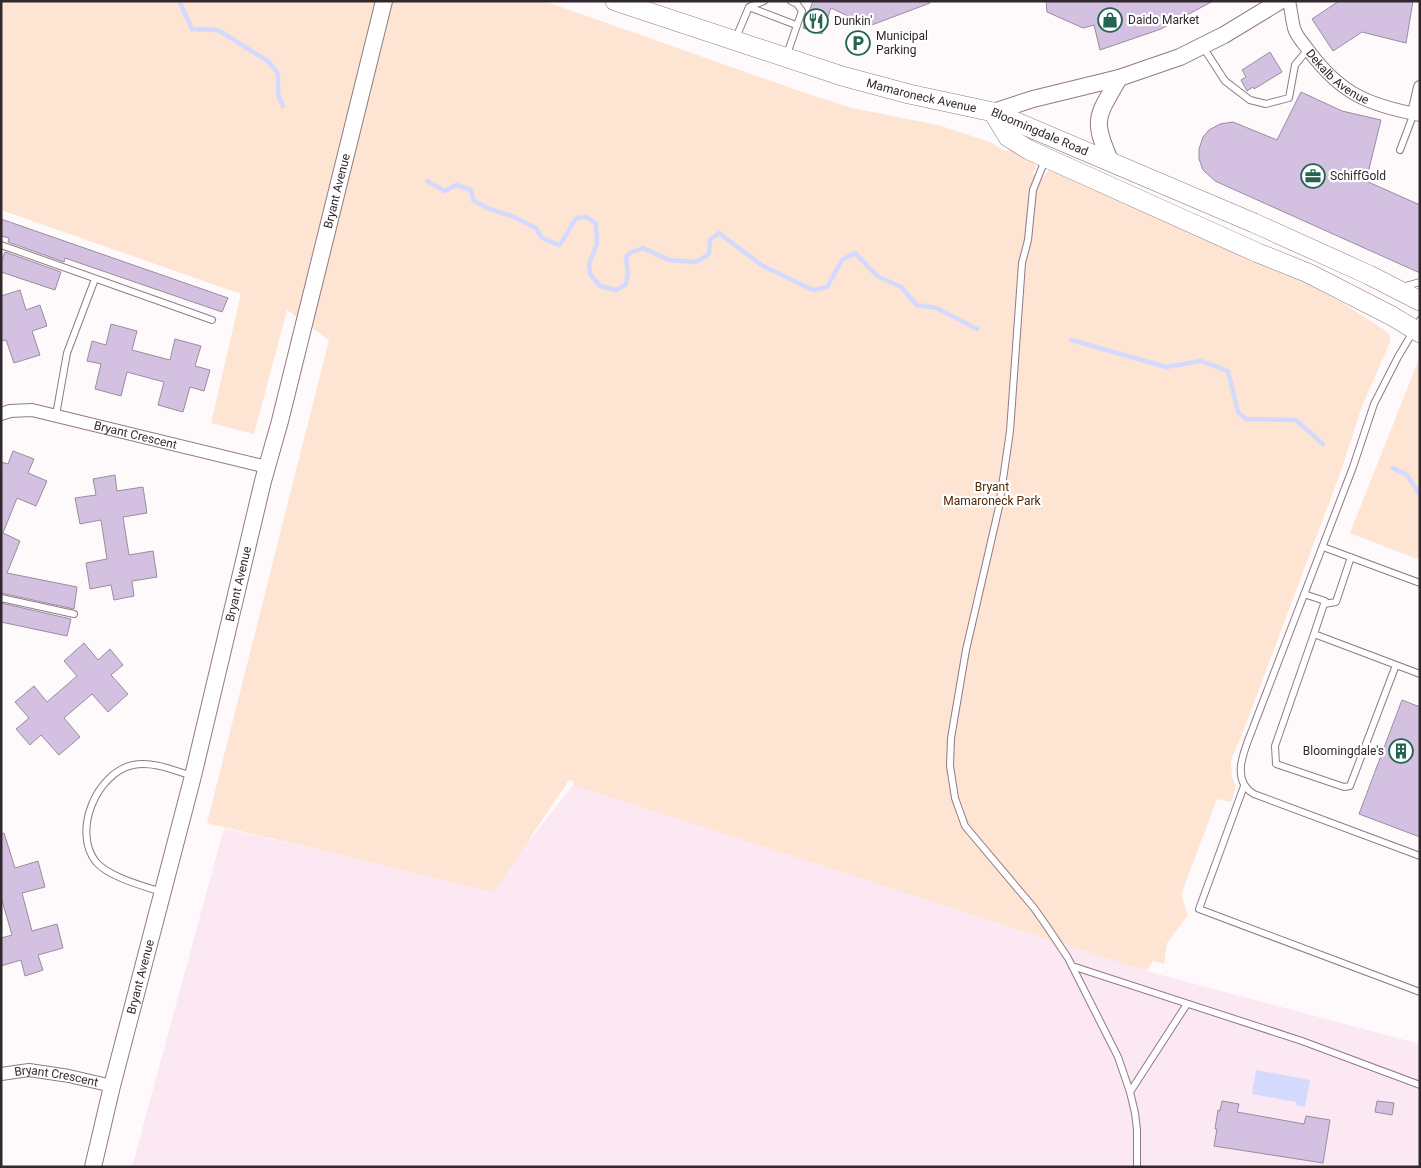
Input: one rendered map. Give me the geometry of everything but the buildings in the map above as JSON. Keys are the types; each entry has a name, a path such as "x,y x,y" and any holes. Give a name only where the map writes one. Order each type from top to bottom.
{"main road":[{"name":"Mamaroneck Avenue","path":"615,1 842,76 896,91 992,112"},
{"name":"Bloomingdale Road","path":"992,112 1008,138 1046,158 1258,253 1308,272 1418,328"},
{"name":"Bloomingdale Road","path":"992,112 1254,223 1396,288 1420,301"}],"street":[{"name":"Bryant Avenue","path":"93,1167 112,1086 194,776 267,467 384,1"},
{"name":"Mamaroneck Avenue","path":"992,112 1033,99 1150,69 1203,46 1280,1"},
{"name":"Dekalb Avenue","path":"1289,1 1294,30 1321,67 1363,100 1417,114"},
{"path":"1111,162 1098,133 1098,124 1103,107 1119,78"},
{"path":"1417,114 1420,87"},
{"name":"Bryant Crescent","path":"1,414 10,411 32,410 56,414 267,467"},
{"name":"Bryant Crescent","path":"1,1074 29,1070 112,1086"}],"lane":[{"path":"735,41 749,7 764,1"},
{"path":"786,58 802,11 797,4 791,1"},
{"path":"749,7 796,25"},
{"path":"1203,46 1225,82 1250,100 1266,104 1290,98 1295,65 1308,49"},
{"path":"1400,150 1417,114"},
{"path":"1046,158 1033,190 1028,240 1022,263 1010,431 999,507 966,650 952,738 950,766 955,798 965,826 1034,908 1072,966 1118,1057 1130,1092 1137,1130 1137,1167"},
{"path":"1,245 212,320"},
{"path":"56,414 66,353 95,280"},
{"path":"1396,288 1420,282"},
{"path":"1418,328 1398,357 1374,404 1353,468 1242,761 1240,770 1244,786 1199,910 1420,992"},
{"path":"1322,547 1420,583"},
{"path":"1324,604 1336,602 1351,557"},
{"path":"1304,594 1325,601 1275,746 1276,764 1344,788 1350,786 1396,665"},
{"path":"1,598 74,614"},
{"path":"1314,634 1420,674"},
{"path":"163,892 135,883 104,869 96,861 90,850 87,837 88,820 99,792 118,771 131,766 146,764 166,767 194,776"},
{"path":"1244,786 1254,794 1420,856"},
{"path":"1072,966 1302,1041 1420,1085"},
{"path":"1130,1092 1187,1004"}],"shaded area":[{"path":"573,785 1146,971 1420,1044 1420,1167 132,1167 224,828 490,890"}],"green space":[{"name":"Bryant Mamaroneck Park","path":"1,1 544,1 852,108 938,125 990,142 1005,151 1013,150 1032,160 1036,166 1033,174 1043,178 1049,170 1056,171 1226,249 1268,265 1329,295 1386,331 1390,336 1390,342 1362,406 1340,474 1231,760 1232,777 1236,786 1231,802 1217,799 1181,895 1188,915 1167,943 1164,964 1153,961 1146,971 573,785 574,781 569,780 494,892 207,823 329,340 287,310 254,434 211,423 241,294 1,210"},
{"path":"1420,360 1420,560 1350,533"}],"water":[{"path":"1256,1070 1310,1080 1305,1107 1296,1105 1296,1102 1252,1094"}],"waterway":[{"path":"179,1 192,29 218,30 269,62 278,74 278,95 283,106"},
{"path":"427,181 445,191 456,185 471,190 473,200 487,208 514,217 536,228 542,238 559,245 577,218 587,217 596,224 597,244 589,264 590,274 600,286 616,290 626,284 628,273 626,258 630,253 643,248 669,260 696,262 709,254 710,240 719,233 763,266 813,290 827,287 842,260 855,253 877,276 901,287 917,305 937,308 977,329"},
{"path":"1071,340 1166,367 1201,361 1228,371 1238,412 1246,419 1296,420 1323,444"},
{"path":"1393,468 1407,475 1420,495"}],"place":[{"name":"Daido Market","path":"1110,20"},
{"name":"Dunkin'","path":"816,21"},
{"name":"Municipal Parking","path":"858,43"},
{"name":"SchiffGold","path":"1313,176"},
{"name":"Bloomingdale's","path":"1401,751"}]}
